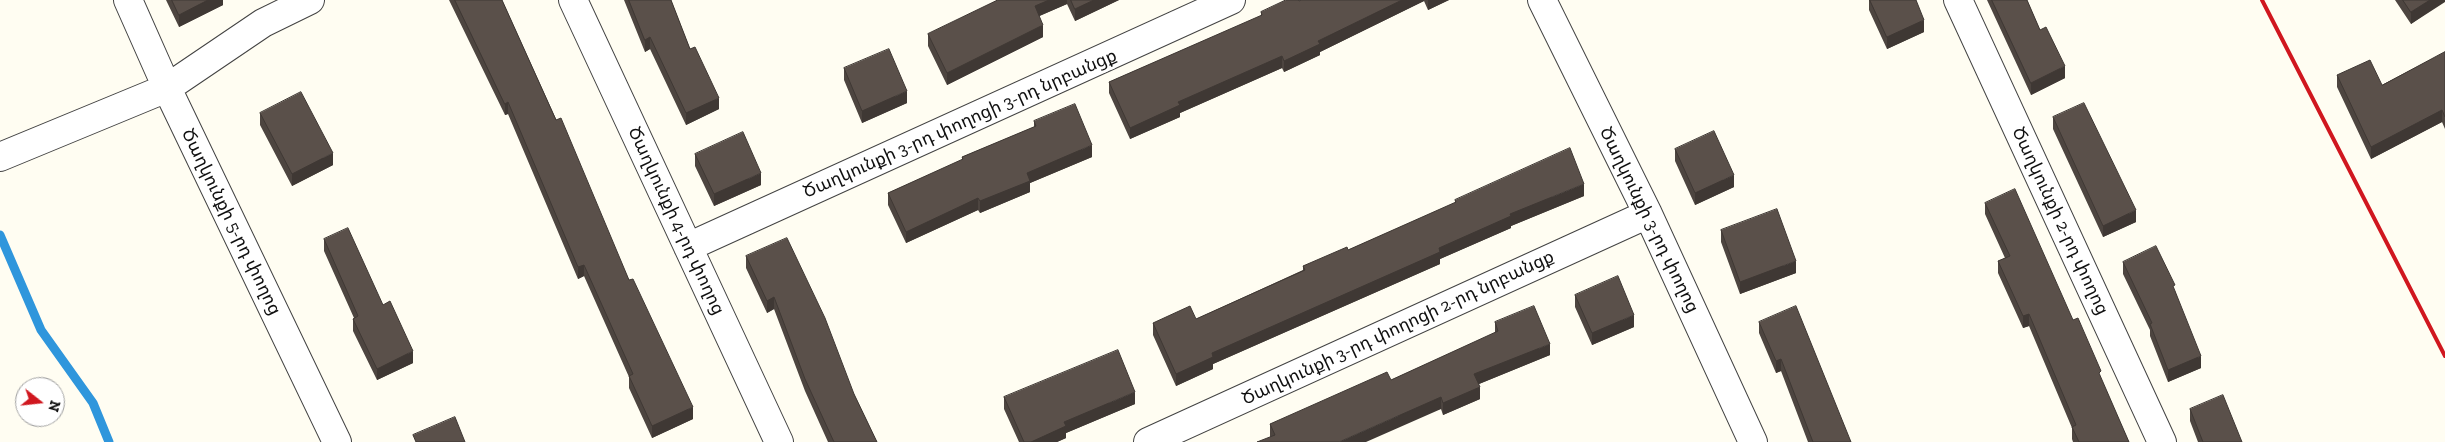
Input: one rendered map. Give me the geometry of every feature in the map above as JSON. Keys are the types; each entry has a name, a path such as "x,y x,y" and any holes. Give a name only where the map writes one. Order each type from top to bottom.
{"street":[{"name":"Ծաղկունքի 5-րդ փողոց","path":"128,0 167,88 337,442"},
{"path":"0,157 167,88 263,23 310,0"},
{"name":"Ծաղկունքի 4-րդ փողոց","path":"573,0 779,442"},
{"name":"Ծաղկունքի 3-րդ փողոցի 3-րդ նրբանցք","path":"688,247 1231,0"},
{"name":"Ծաղկունքի 3-րդ փողոց","path":"1542,0 1648,214 1753,442"},
{"name":"Ծաղկունքի 2-րդ փողոց","path":"1958,0 2162,442"},
{"name":"Ծաղկունքի 3-րդ փողոցի 2-րդ նրբանցք","path":"1148,442 1648,214"}],"building":[{"path":"172,0 208,0 179,15"},
{"path":"455,0 502,0 556,120 561,118 629,280 633,279 693,407 652,426 629,376 633,374 584,265 578,267 508,102 505,104"},
{"path":"629,0 671,0 690,49 695,47 719,98 686,113 650,37 645,40"},
{"path":"998,0 1049,0 1035,6 1043,25 947,73 928,34"},
{"path":"1071,0 1094,0 1075,9"},
{"path":"1286,0 1402,0 1318,41 1320,44 1284,61 1282,56 1178,102 1180,105 1130,128 1109,82 1262,15 1261,12"},
{"path":"1870,0 1916,0 1924,20 1887,37"},
{"path":"1992,0 2027,0 2040,30 2046,27 2065,66 2031,83"},
{"path":"2403,0 2430,0 2411,12"},
{"path":"889,49 907,91 862,111 844,68"},
{"path":"2445,52 2445,117 2442,110 2371,147 2337,75 2370,60 2382,85"},
{"path":"301,92 333,153 292,174 260,113"},
{"path":"2084,103 2136,210 2103,226 2053,117"},
{"path":"1075,104 1092,145 1027,173 1030,181 980,201 978,198 906,232 888,193 963,159 962,157 1036,126 1034,121"},
{"path":"1714,131 1734,175 1695,193 1675,149"},
{"path":"743,132 761,173 714,194 695,154"},
{"path":"1570,148 1584,184 1510,214 1511,216 1439,248 1440,252 1212,353 1213,357 1176,374 1153,323 1190,306 1196,319 1305,270 1303,266 1347,247 1348,250"},
{"path":"2015,189 2073,320 2078,318 2129,442 2079,442 2072,427 2076,425 2029,314 2023,316 1998,261 2010,256 1985,203"},
{"path":"1777,209 1796,261 1740,282 1721,230"},
{"path":"348,228 383,305 390,301 413,351 377,369 353,319 358,316 324,239"},
{"path":"787,238 825,318 854,394 877,442 834,442 805,379 774,297 767,301 746,256"},
{"path":"2156,246 2175,285 2173,286 2201,356 2168,370 2150,324 2152,323 2123,262"},
{"path":"1618,276 1634,315 1592,333 1575,295"},
{"path":"1534,306 1550,344 1474,374 1480,387 1443,403 1441,397 1339,442 1257,442 1275,435 1270,424 1387,372 1391,380 1498,331 1495,322"},
{"path":"1796,306 1851,442 1813,442 1781,359 1776,361 1759,322"},
{"path":"1118,350 1135,392 1064,422 1066,426 1031,442 1024,442 1004,397"},
{"path":"2223,395 2242,442 2203,442 2190,409"},
{"path":"455,417 465,442 416,442 413,435"}],"waterway":[{"path":"0,235 41,330 93,403 109,442"}],"railway":[{"path":"2262,0 2445,356"}]}
